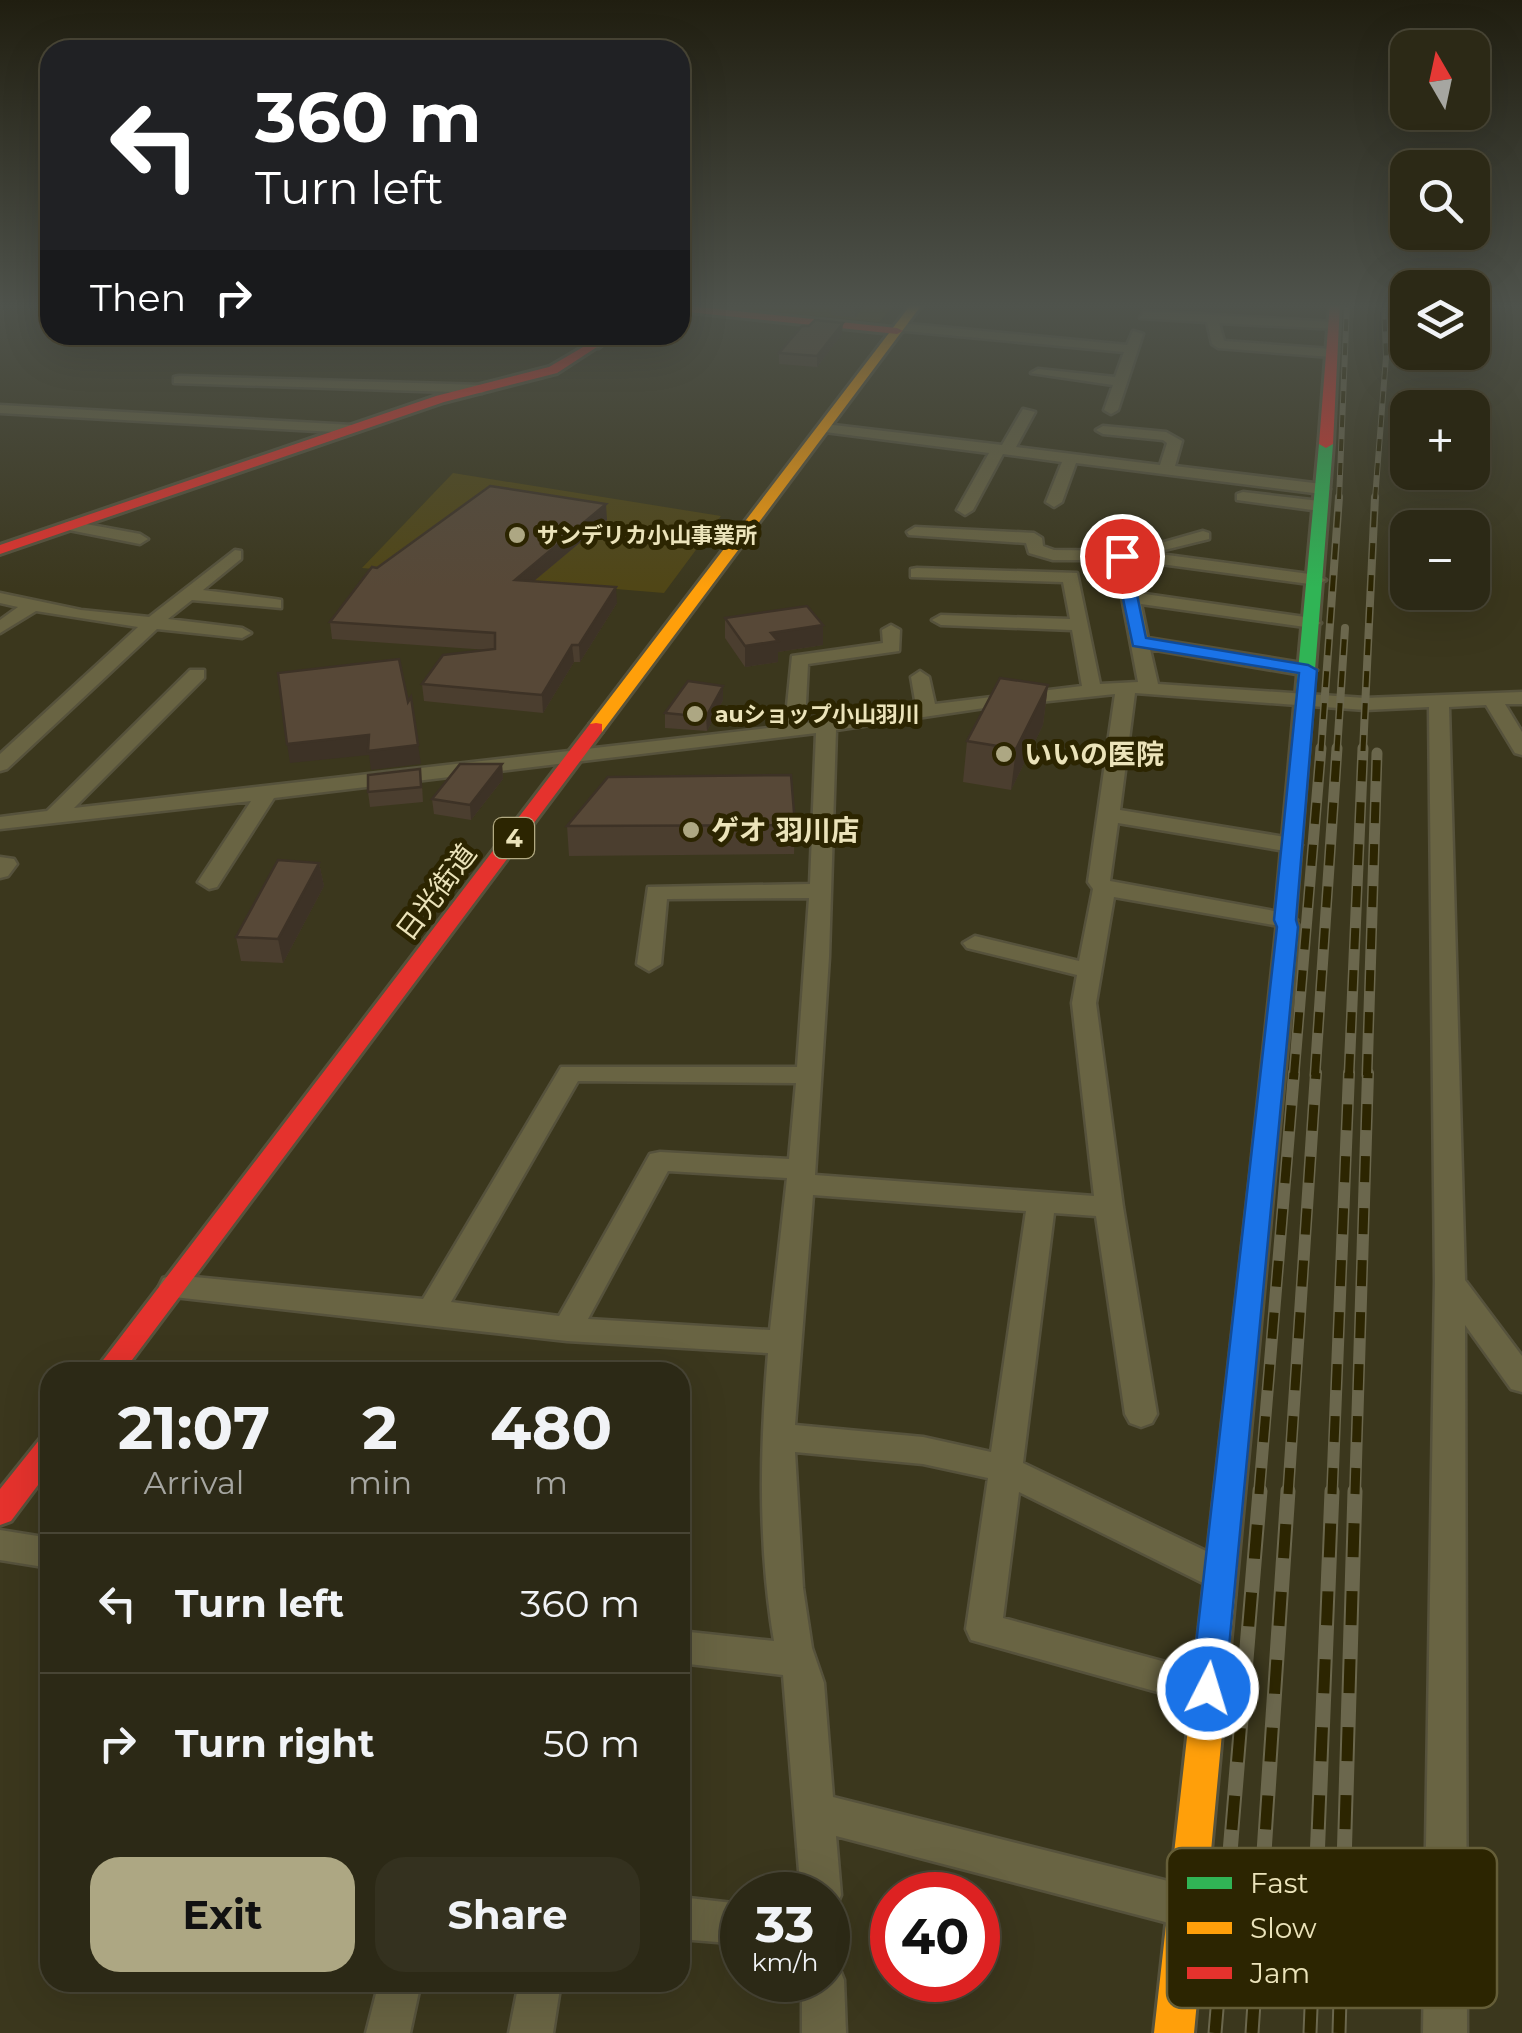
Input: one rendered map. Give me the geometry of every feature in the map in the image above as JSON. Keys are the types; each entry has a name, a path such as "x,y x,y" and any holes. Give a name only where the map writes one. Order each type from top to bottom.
{"main road":[{"path":"0,550 451,398"},
{"name":"日光街道","path":"116,1362 847,398"},
{"path":"1193,1848 1218,1574 1288,927 1285,920 1329,398"},
{"path":"0,1512 40,1460"},
{"path":"1174,2033 1177,2008"}],"street":[{"path":"1112,410 1116,398"},
{"path":"0,408 352,430"},
{"path":"965,510 1028,412"},
{"path":"825,428 1216,476 1321,497"},
{"path":"1103,430 1166,436 1174,441 1166,470"},
{"path":"1054,502 1071,458"},
{"path":"1212,499 1216,476"},
{"path":"1243,497 1321,497"},
{"path":"70,526 140,539"},
{"path":"915,532 1034,538 1035,548 1053,555 1125,555 1316,580"},
{"path":"1125,555 1204,536"},
{"path":"0,764 154,622 234,555"},
{"path":"1125,555 1138,642 1137,688 1099,882 1104,888 1285,920"},
{"path":"917,574 1071,577 1092,690"},
{"path":"188,594 275,604"},
{"path":"1130,597 1312,622"},
{"path":"0,598 81,616 242,633"},
{"path":"0,628 33,605"},
{"path":"941,620 1082,624"},
{"path":"795,731 799,660 893,647 891,630"},
{"path":"1138,642 1308,670"},
{"path":"52,818 197,674"},
{"path":"920,677 927,711"},
{"path":"0,823 795,731 1092,690 1137,688 1305,700 1439,702 1522,698"},
{"path":"1492,700 1522,749"},
{"path":"1439,702 1450,1282 1446,1848"},
{"path":"820,1872 805,1683 794,1660 777,1526 777,1437 781,1342 800,1176 821,891 826,726"},
{"path":"209,882 268,791"},
{"path":"1110,814 1292,845"},
{"path":"1104,888 1084,1004 1109,1206 1142,1414"},
{"path":"649,964 656,892 821,891"},
{"path":"975,943 1088,970"},
{"path":"431,1311 570,1072 808,1075"},
{"path":"566,1330 660,1161 1041,1203 1109,1206"},
{"path":"1041,1203 984,1629 1208,1689"},
{"path":"1450,1282 1522,1380"},
{"path":"174,1286 431,1311 566,1330 781,1342"},
{"path":"777,1437 919,1450 977,1460 1008,1471 1218,1574"},
{"path":"0,1545 40,1551"},
{"path":"690,1648 794,1660"},
{"path":"816,1811 1167,1902"},
{"path":"690,1919 720,1922"},
{"path":"388,2033 398,1992"},
{"path":"531,2033 538,1992"},
{"path":"823,2002 824,2033"},
{"path":"1445,2008 1445,2033"}],"shaded area":[{"path":"453,473 721,516 664,593 362,568"}],"building":[{"path":"490,486 606,504 515,580 616,587 579,645 572,645 542,695 422,684 443,655 495,649 495,633 330,622 372,567 377,568"},
{"path":"807,606 823,625 771,633 778,641 745,646 725,618"},
{"path":"399,659 408,702 411,697 418,745 368,751 369,735 287,744 278,673"},
{"path":"1000,678 1048,685 1016,749 967,741"},
{"path":"688,681 723,686 706,717 665,713"},
{"path":"460,764 502,764 470,805 432,799"},
{"path":"420,769 421,787 368,792 368,775"},
{"path":"791,775 795,825 567,826 608,777"},
{"path":"278,860 319,863 278,939 236,937"}],"railway":[{"path":"1339,499 1343,398"},
{"path":"1375,499 1383,398"},
{"path":"1321,751 1339,497"},
{"path":"1363,751 1375,497"},
{"path":"1337,751 1345,628"},
{"path":"1294,1075 1321,748"},
{"path":"1315,1075 1337,748"},
{"path":"1349,1075 1363,748"},
{"path":"1367,1075 1377,753"},
{"path":"1259,1494 1294,1073"},
{"path":"1288,1494 1316,1073"},
{"path":"1332,1494 1349,1073"},
{"path":"1355,1494 1368,1073"},
{"path":"1230,1848 1260,1491"},
{"path":"1264,1848 1288,1491"},
{"path":"1318,1848 1332,1491"},
{"path":"1344,1848 1355,1491"},
{"path":"1215,2033 1217,2008"},
{"path":"1252,2033 1254,2008"},
{"path":"1310,2033 1311,2008"},
{"path":"1339,2033 1340,2008"}],"traffic: fast":[{"path":"1263,1170 1288,927 1285,920 1326,444"}],"traffic: slow":[{"path":"596,728 846,398"},
{"path":"1193,1848 1219,1594"},
{"path":"1174,2033 1177,2008"}],"traffic: jam":[{"path":"0,550 444,398"},
{"path":"1326,444 1329,398"},
{"path":"116,1362 596,728"},
{"path":"1219,1594 1263,1170"},
{"path":"0,1512 40,1460"}],"place":[{"name":"サンデリカ小山事業所","path":"517,535"},
{"name":"auショップ小山羽川","path":"695,714"},
{"name":"いいの医院","path":"1004,754"},
{"name":"ゲオ 羽川店","path":"691,830"}],"route":[{"path":"1122,556 1138,642 1308,670 1285,920 1288,927 1208,1689"}]}
